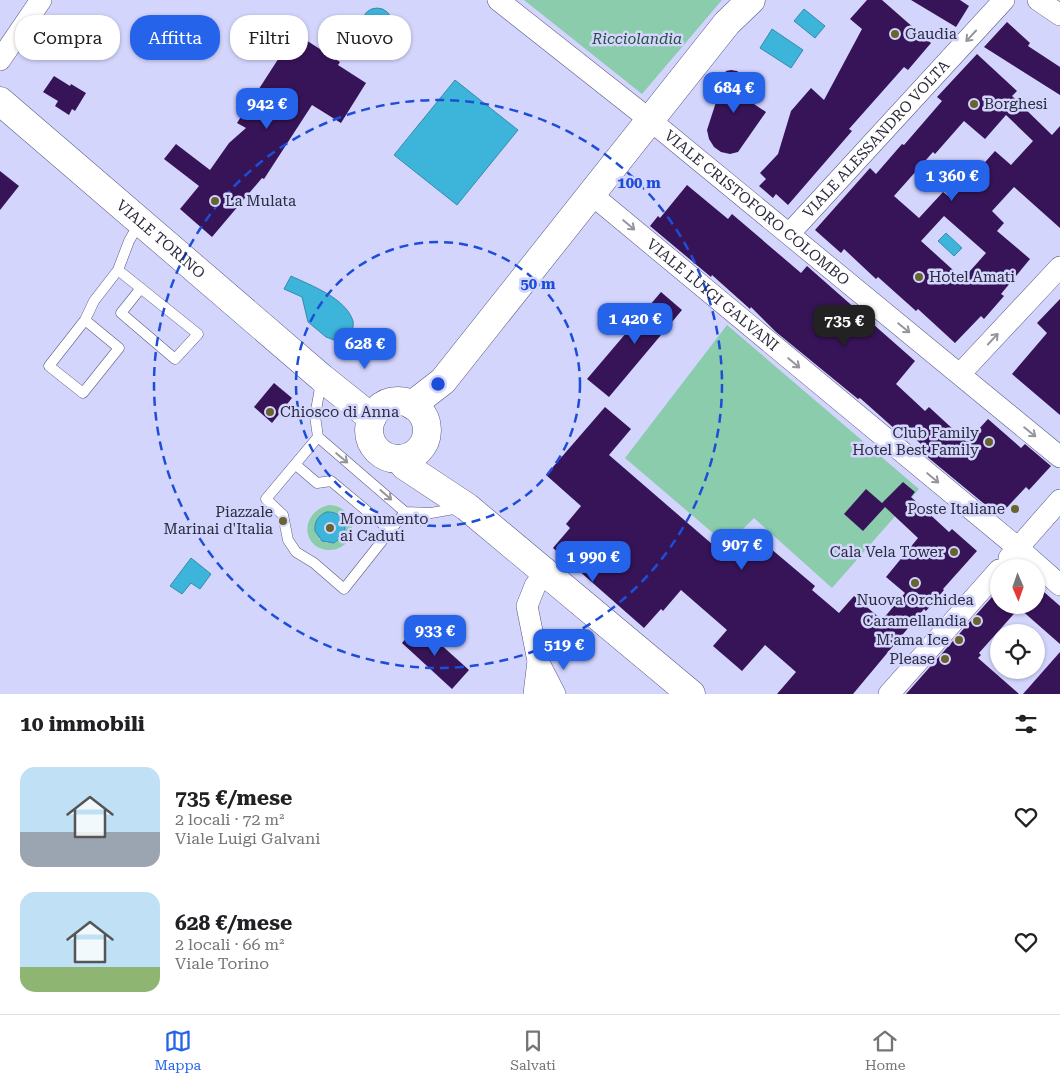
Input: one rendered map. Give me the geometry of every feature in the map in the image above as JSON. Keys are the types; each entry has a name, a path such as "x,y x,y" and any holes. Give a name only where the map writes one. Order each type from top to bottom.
{"street":[{"path":"0,60 41,0"},
{"name":"VIALE CRISTOFORO COLOMBO","path":"498,0 650,120 1060,456"},
{"path":"444,381 404,403 381,407 372,418 369,431 372,444 376,449 387,457 400,459 412,456 422,447 444,381 727,23 751,0"},
{"name":"VIALE ALESSANDRO VOLTA","path":"789,234 1004,0"},
{"path":"1038,0 1060,15"},
{"name":"VIALE TORINO","path":"0,101 322,378 372,418"},
{"name":"VIALE LUIGI GALVANI","path":"591,194 1018,548 1060,585"},
{"path":"960,374 1060,266"},
{"name":"VIALE TORINO","path":"322,378 404,403"},
{"path":"404,403 422,414 426,434 447,481 467,506"},
{"path":"400,459 405,466 467,506 691,694"},
{"path":"1009,559 1060,500"},
{"path":"546,571 535,586 527,606 538,661 555,694"},
{"path":"889,694 990,580"},
{"path":"534,694 538,661"}],"lane":[{"path":"85,320 119,348 83,393 49,366 85,320 94,301 118,270 129,241 140,221"},
{"path":"118,270 141,288 198,334 175,359 121,313 141,288"},
{"path":"322,378 315,416 318,437 405,512 431,512 467,506"},
{"path":"318,437 266,499 282,514 288,540 296,552 314,563 344,589 405,512"},
{"path":"296,465 317,483 331,481 391,531"},
{"path":"538,661 543,694"}],"green space":[{"name":"Ricciolandia","path":"524,0 722,0 642,94"},
{"path":"727,325 919,489 832,588 754,518 727,545 625,458"},
{"path":"329,505 339,507 347,513 351,520 352,529 350,537 338,549 327,550 312,543 307,529 313,515","holes":["326,512 345,533 327,543 319,539"]}],"water":[{"path":"377,8 383,9 389,15 365,15 371,9"},
{"path":"804,9 825,26 815,38 794,21"},
{"path":"772,29 803,50 791,68 760,48"},
{"path":"455,80 518,130 457,205 394,155"},
{"path":"946,233 962,248 954,256 938,241"},
{"path":"291,276 326,293 343,306 353,321 351,336 345,341 334,340 326,337 308,322 302,297 284,289"},
{"path":"326,512 340,516 344,522 345,531 343,536 334,543 322,541 315,531 317,520"},
{"path":"191,558 211,574 200,589 191,583 182,594 170,586"},
{"path":"429,615 450,634 443,642 422,623"}],"building":[{"path":"867,0 882,0 931,43 908,70 904,67 849,129 852,131 788,205 776,194 773,198 759,186 766,179 760,173 778,154 791,111 811,88 824,100 862,29 850,19"},
{"path":"911,0 960,0 969,6 956,27"},
{"path":"1007,22 1030,43 1028,46 1060,67 1060,95 984,47"},
{"path":"308,41 318,48 318,60 337,60 340,62 338,65 366,83 341,123 312,105 264,179 262,178 212,237 180,209 199,186 164,159 176,144 210,170 229,143 246,128 237,123 278,60 308,60"},
{"path":"977,54 1017,91 1012,96 1052,135 1060,126 1060,228 1014,187 992,211 1004,223 997,231 1030,259 1001,294 1004,296 984,319 981,316 955,343 918,309 916,311 878,277 876,279 844,249 841,253 815,230 870,168 876,174 902,144 904,145 942,101 937,97","holes":["1006,115 1033,141 1011,165 995,151 952,199 943,192 919,218 894,196 933,152 935,154 964,121 985,139","944,216 986,253 963,279 921,241"]},
{"path":"726,71 737,71 741,74 744,82 759,90 754,104 766,112 738,152 730,154 721,152 714,147 709,139 707,130"},
{"path":"54,76 86,93 75,111 72,109 69,115 55,106 58,101 43,92"},
{"path":"0,171 19,186 0,210"},
{"path":"687,185 728,219 732,214 801,273 807,266 915,361 896,384 925,411 929,407 967,442 988,419 1021,448 1025,444 1051,466 1029,490 1026,487 999,516 919,450 923,446 900,425 896,430 860,398 858,399 776,332 751,307 750,309 712,275 711,277 650,226 658,216 660,218"},
{"path":"661,292 682,310 609,397 587,379"},
{"path":"1060,299 1060,415 1012,374 1047,333 1037,323"},
{"name":"Chiosco di Anna","path":"274,383 292,398 272,423 254,407"},
{"path":"605,407 631,429 609,455 727,557 750,531 815,586 812,590 839,613 854,596 882,620 905,593 886,577 918,538 885,507 863,531 844,514 866,489 882,503 903,482 915,492 911,497 949,532 952,529 977,551 926,611 924,609 853,694 777,694 796,672 765,645 742,671 713,646 727,630 681,590 663,611 661,609 644,628 553,548 570,528 566,524 581,506 546,475"},
{"path":"1045,593 1060,606 1060,644 1045,631 1045,624 1037,624 1026,614 1045,614"},
{"path":"990,599 990,614 1014,614 1005,624 990,624 990,641 979,653 981,655 978,658 990,669 990,679 1002,679 1019,694 906,694"},
{"path":"418,624 469,670 452,689 402,643"},
{"path":"1060,652 1060,694 1023,694 1036,679 1045,679 1045,669"}],"place":[{"name":"Gaudia","path":"895,34"},
{"name":"Borghesi","path":"974,104"},
{"name":"La Mulata","path":"215,201"},
{"name":"Hotel Amati","path":"919,277"},
{"name":"Chiosco di Anna","path":"270,412"},
{"name":"Club Family Hotel Best Family","path":"989,442"},
{"name":"Poste Italiane","path":"1015,509"},
{"name":"Piazzale Marinai d'Italia","path":"283,521"},
{"name":"Monumento ai Caduti","path":"330,528"},
{"name":"Cala Vela Tower","path":"954,552"},
{"name":"Nuova Orchidea","path":"915,583"},
{"name":"Caramellandia","path":"977,621"},
{"name":"M'ama Ice","path":"959,640"},
{"name":"Please","path":"945,659"}]}
